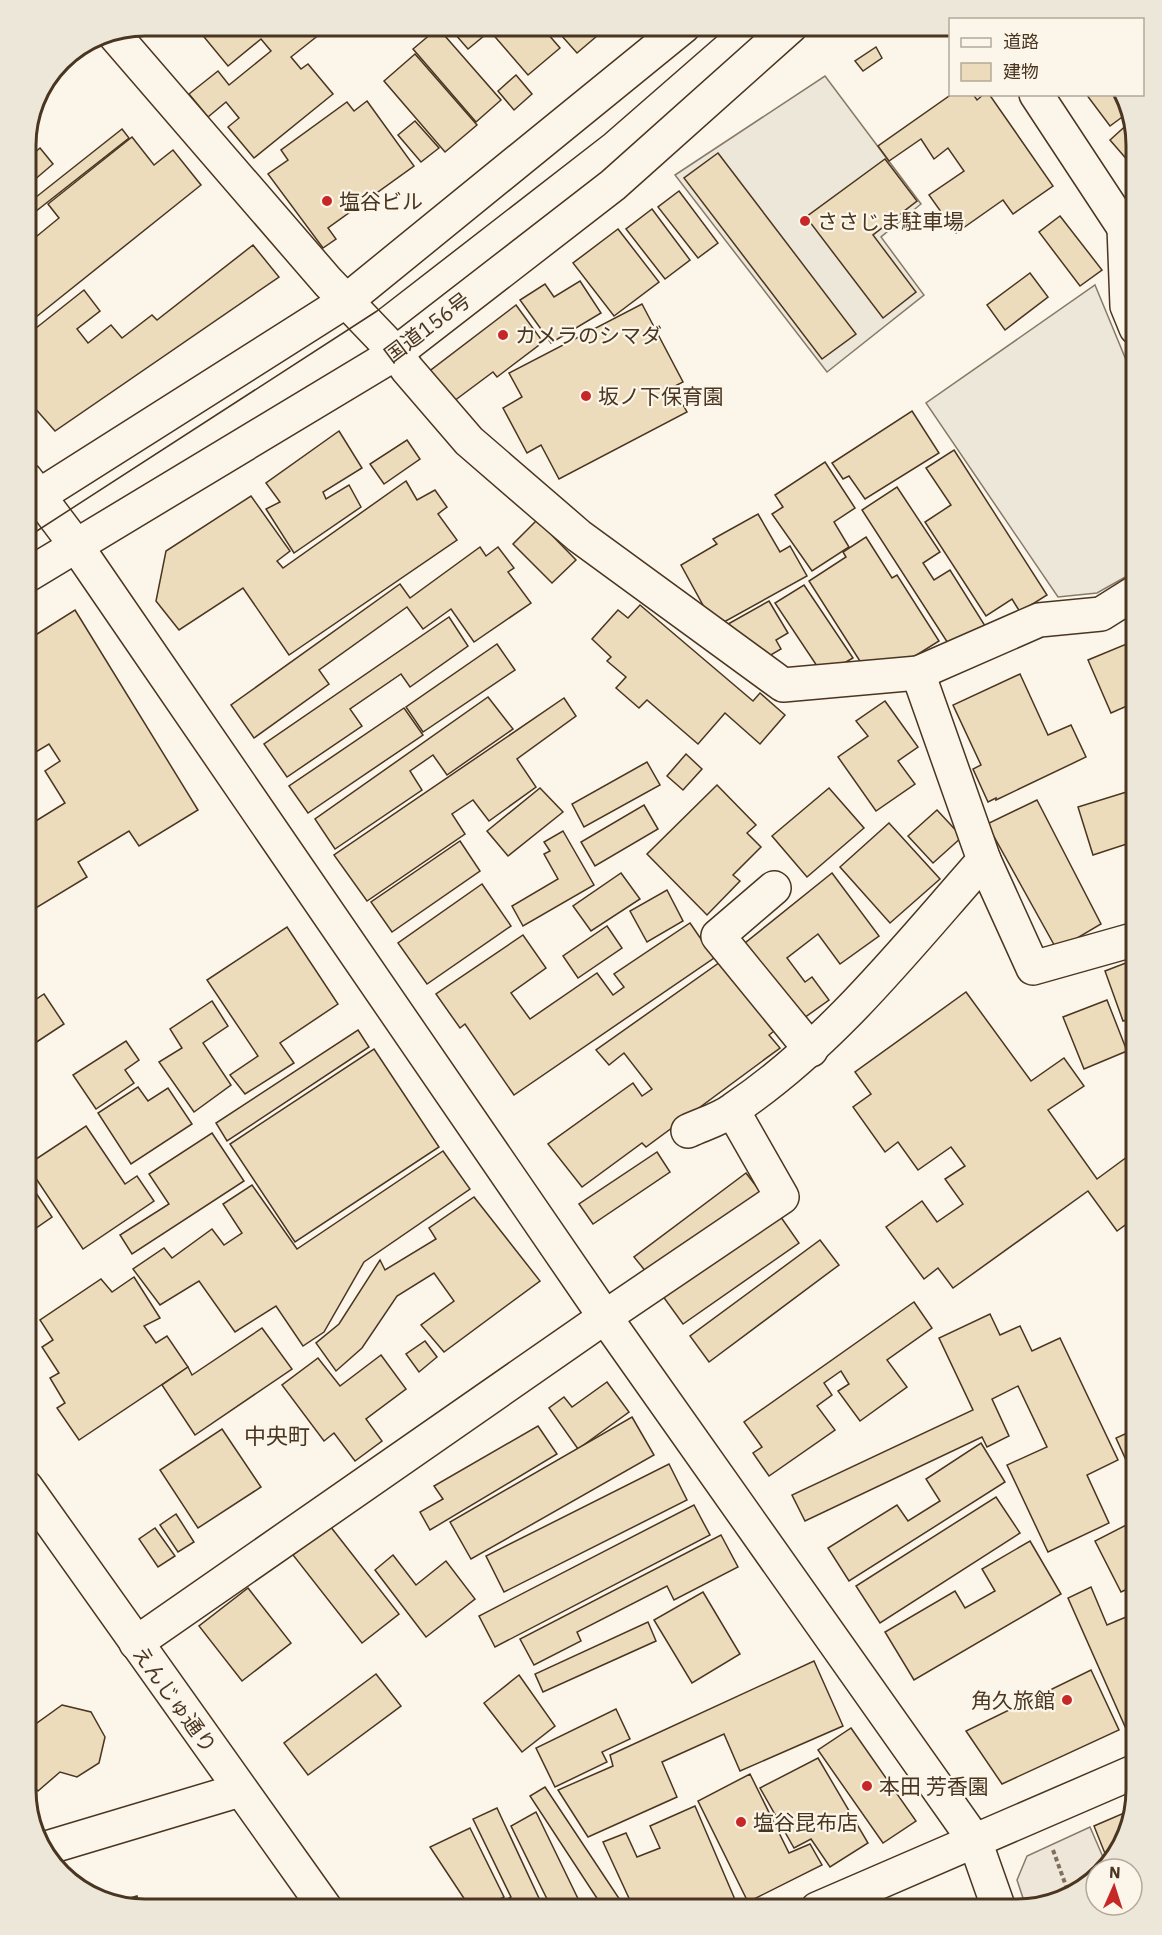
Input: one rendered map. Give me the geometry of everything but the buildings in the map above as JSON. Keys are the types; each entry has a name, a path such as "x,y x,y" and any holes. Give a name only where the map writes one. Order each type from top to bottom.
{"main road":[{"path":"36,489 346,301 672,36"},
{"name":"国道156号","path":"36,569 396,353 613,185 780,36"},
{"path":"119,40 346,301 396,353 469,441 579,536 783,685 918,673 1039,620 1101,614 1126,599"},
{"path":"1037,96 1126,231"},
{"path":"36,500 75,544 605,1317 975,1841 995,1899"},
{"path":"918,673 984,860 1033,968 1126,942"},
{"path":"688,1131 733,1111 811,1050 866,993 984,860"},
{"path":"774,888 718,936 811,1050"},
{"path":"136,1643 605,1317 782,1197 733,1111"},
{"name":"えんじゅ通り","path":"36,1501 319,1899"},
{"path":"842,1899 1126,1776"},
{"path":"52,1846 240,1790"}],"path":[{"path":"1040,1813 1066,1887"}],"shaded area":[{"name":"ささじま駐車場","path":"825,76 921,204 881,237 924,295 827,372 675,175"},
{"path":"1095,285 1126,360 1126,577 1097,593 1058,597 926,403"},
{"path":"1090,1827 1103,1856 1084,1857 1084,1875 1078,1881 1052,1893 1023,1899 1017,1880 1027,1856"}],"tram line":[{"path":"36,532 377,311 604,135 718,36"}],"place":[{"name":"塩谷ビル","path":"327,201"},
{"name":"ささじま駐車場","path":"805,221"},
{"name":"カメラのシマダ","path":"503,335"},
{"name":"坂ノ下保育園","path":"586,396"},
{"name":"角久旅館","path":"1067,1700"},
{"name":"本田 芳香園","path":"867,1786"},
{"name":"塩谷昆布店","path":"741,1822"}],"district":[{"name":"中央町","path":"277,1435"}]}
